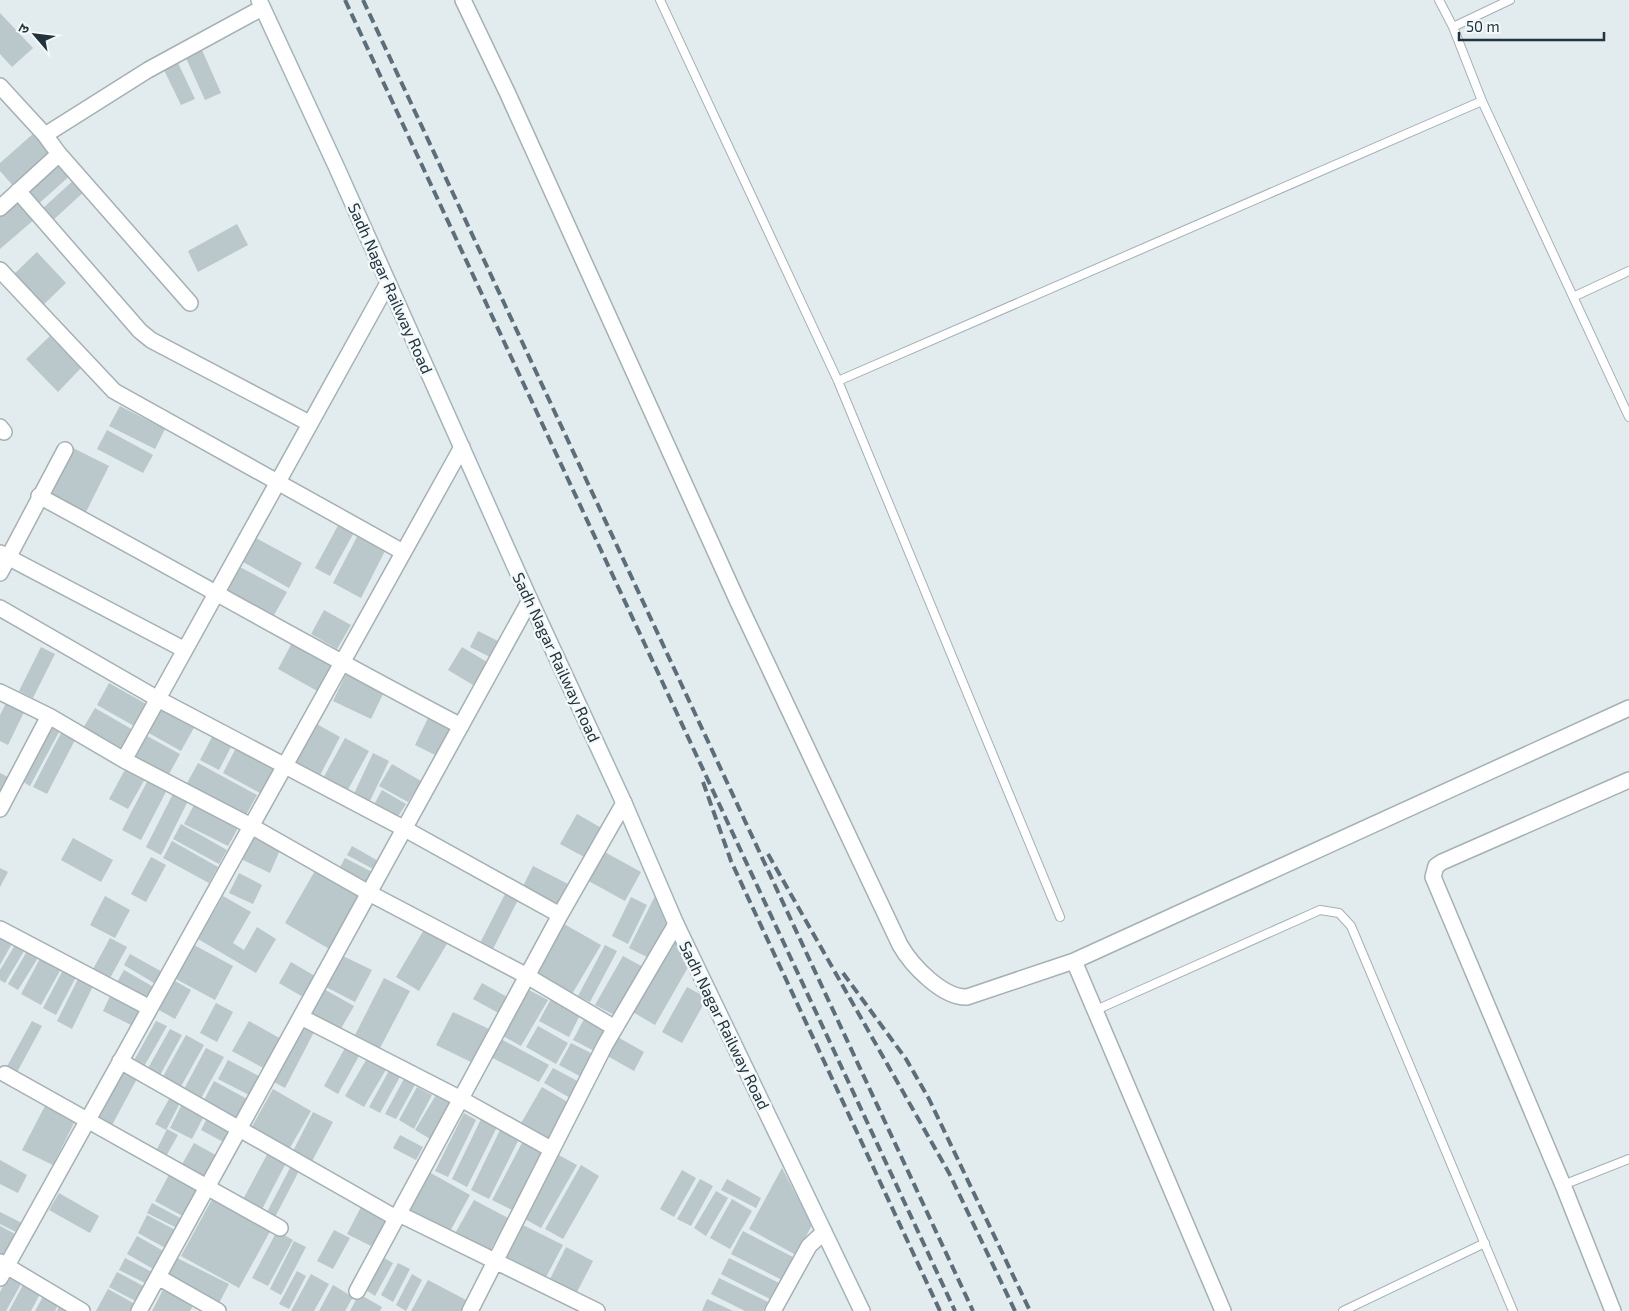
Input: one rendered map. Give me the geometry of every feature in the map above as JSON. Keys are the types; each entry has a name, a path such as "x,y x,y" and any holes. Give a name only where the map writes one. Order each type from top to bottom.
{"street":[{"path":"463,0 507,92 742,610 907,958 946,992 962,998 1074,961 1629,708"},
{"path":"45,135 148,70 260,4"},
{"name":"Sadh Nagar Railway Road","path":"260,4 624,803 676,924 862,1311"},
{"path":"0,86 45,135 58,154 190,303"},
{"path":"0,208 58,154"},
{"path":"18,191 140,331 151,340 309,423"},
{"path":"0,270 114,391 403,552"},
{"path":"124,760 388,283"},
{"path":"82,1311 2,1269 87,1122 462,447"},
{"path":"0,573 4,555 65,450"},
{"path":"39,496 216,592 341,664 462,726"},
{"path":"4,555 185,650"},
{"path":"139,1311 530,600"},
{"path":"0,608 158,699 405,829 560,915"},
{"path":"0,692 49,716 124,760 251,826 369,893 527,976 615,1028"},
{"path":"0,809 49,716"},
{"path":"1613,1311 1563,1185 1435,884 1434,871 1442,862 1629,780"},
{"path":"357,1291 560,915 624,803"},
{"path":"470,1311 494,1260 615,1028 676,924"},
{"path":"0,929 150,1008"},
{"path":"1074,961 1223,1311"},
{"path":"301,1017 461,1099 551,1149"},
{"path":"120,1061 398,1216 494,1260 597,1311"},
{"path":"5,1074 87,1122 280,1228"},
{"path":"773,1311 809,1246 824,1232"},
{"path":"158,1277 218,1311"}],"lane":[{"path":"660,0 838,381 1060,918"},
{"path":"1439,0 1453,27 1482,101 1629,417"},
{"path":"1453,27 1510,0"},
{"path":"838,381 1482,101"},
{"path":"1573,297 1629,271"},
{"path":"1096,1010 1320,910 1339,913 1351,926 1513,1311"},
{"path":"1563,1185 1629,1159"},
{"path":"1343,1311 1485,1243"}],"building":[{"path":"0,13 33,48 12,67 0,54"},
{"path":"202,50 221,93 205,100 186,58"},
{"path":"178,63 195,99 181,105 164,70"},
{"path":"34,133 53,155 15,188 0,171 0,163"},
{"path":"60,158 73,173 36,206 23,191"},
{"path":"77,177 87,189 51,222 41,210"},
{"path":"19,197 36,218 0,249 0,214"},
{"path":"237,224 248,245 198,272 188,251"},
{"path":"37,252 66,283 39,309 10,278"},
{"path":"50,336 81,368 58,392 26,359"},
{"path":"120,406 165,429 155,449 109,426"},
{"path":"107,430 153,455 143,473 97,449"},
{"path":"73,448 109,466 86,512 50,493"},
{"path":"342,518 357,527 330,576 315,568"},
{"path":"360,531 388,545 361,598 333,583"},
{"path":"256,538 302,563 289,588 243,562"},
{"path":"238,566 287,592 274,615 226,589"},
{"path":"324,610 351,625 337,649 311,634"},
{"path":"478,631 498,641 490,657 470,647"},
{"path":"292,643 333,666 319,692 278,669"},
{"path":"41,647 55,654 33,698 19,691"},
{"path":"462,647 487,662 473,685 448,670"},
{"path":"346,674 384,692 371,719 333,701"},
{"path":"109,683 148,705 136,727 97,705"},
{"path":"7,701 25,710 8,745 0,741 0,715"},
{"path":"162,705 196,724 181,751 147,732"},
{"path":"95,708 133,730 121,752 82,730"},
{"path":"428,718 452,730 439,757 415,745"},
{"path":"315,723 340,737 317,781 291,767"},
{"path":"51,727 59,732 30,786 22,781"},
{"path":"61,733 75,740 47,794 33,787"},
{"path":"147,736 180,754 168,776 135,758"},
{"path":"212,737 231,747 219,770 200,760"},
{"path":"345,738 369,751 345,795 321,782"},
{"path":"236,748 275,768 262,794 223,773"},
{"path":"373,753 389,761 368,805 352,798"},
{"path":"198,763 257,795 245,817 186,785"},
{"path":"392,764 421,781 408,802 379,786"},
{"path":"127,766 146,777 128,809 109,799"},
{"path":"0,773 10,778 0,793"},
{"path":"149,778 168,788 141,840 122,830"},
{"path":"175,790 190,797 161,855 146,847"},
{"path":"382,790 406,804 394,823 371,810"},
{"path":"194,805 238,828 228,846 184,824"},
{"path":"577,814 605,830 588,859 560,844"},
{"path":"181,824 227,850 219,864 173,839"},
{"path":"252,837 280,850 270,873 241,859"},
{"path":"73,838 113,860 101,882 61,860"},
{"path":"172,841 218,867 209,883 163,858"},
{"path":"352,846 380,862 375,870 347,855"},
{"path":"601,850 641,872 625,901 585,879"},
{"path":"151,857 166,865 146,902 131,894"},
{"path":"345,858 374,873 367,887 338,871"},
{"path":"533,866 568,884 557,906 522,888"},
{"path":"0,868 8,872 0,887"},
{"path":"316,869 362,896 331,950 285,923"},
{"path":"239,873 262,885 253,904 229,893"},
{"path":"505,894 518,900 493,949 480,943"},
{"path":"656,894 670,923 651,959 629,948"},
{"path":"105,896 130,910 115,938 90,925"},
{"path":"223,896 251,912 233,943 244,950 257,927 276,939 256,973 198,939"},
{"path":"631,897 647,905 628,944 612,936"},
{"path":"564,924 601,945 572,994 536,973"},
{"path":"425,928 448,942 419,991 396,977"},
{"path":"0,933 14,940 0,965"},
{"path":"674,935 691,962 655,1025 631,1011"},
{"path":"110,938 127,947 109,980 92,971"},
{"path":"18,940 27,946 5,983 0,980 0,970"},
{"path":"194,945 233,966 215,1000 176,979"},
{"path":"605,945 617,951 590,1002 578,996"},
{"path":"30,946 41,953 18,990 8,984"},
{"path":"130,954 166,974 159,986 124,965"},
{"path":"42,955 62,967 41,1005 21,994"},
{"path":"341,955 372,970 355,1002 324,986"},
{"path":"623,956 645,968 618,1017 595,1005"},
{"path":"291,962 315,976 303,997 279,983"},
{"path":"63,970 76,977 56,1015 43,1008"},
{"path":"124,970 157,989 149,1003 116,984"},
{"path":"80,975 95,982 72,1029 57,1021"},
{"path":"384,978 410,991 380,1048 355,1035"},
{"path":"175,981 191,990 175,1019 159,1010"},
{"path":"482,983 511,999 502,1015 473,999"},
{"path":"687,987 707,998 682,1043 662,1032"},
{"path":"322,988 354,1006 339,1032 307,1014"},
{"path":"527,989 548,1000 521,1046 501,1035"},
{"path":"112,992 142,1007 133,1026 103,1011"},
{"path":"552,997 581,1013 569,1037 539,1021"},
{"path":"216,1003 233,1012 217,1042 200,1033"},
{"path":"453,1012 489,1029 473,1063 436,1045"},
{"path":"584,1019 611,1033 600,1054 573,1040"},
{"path":"32,1021 42,1026 15,1076 5,1070"},
{"path":"156,1021 167,1026 142,1070 132,1064"},
{"path":"249,1021 283,1040 267,1070 232,1051"},
{"path":"302,1026 314,1032 285,1088 272,1081"},
{"path":"538,1026 568,1043 556,1064 526,1047"},
{"path":"170,1029 182,1035 159,1077 147,1070"},
{"path":"186,1035 204,1045 179,1090 161,1080"},
{"path":"614,1035 644,1052 634,1071 604,1054"},
{"path":"501,1039 549,1065 539,1082 491,1057"},
{"path":"571,1043 599,1057 587,1080 559,1065"},
{"path":"346,1046 360,1054 338,1094 324,1086"},
{"path":"206,1048 224,1057 200,1100 183,1091"},
{"path":"369,1055 388,1066 364,1107 345,1096"},
{"path":"228,1060 261,1077 251,1096 218,1079"},
{"path":"391,1067 402,1073 380,1113 369,1107"},
{"path":"125,1068 139,1075 111,1127 97,1119"},
{"path":"553,1068 581,1083 572,1099 544,1083"},
{"path":"406,1075 417,1081 396,1119 385,1114"},
{"path":"214,1081 249,1100 239,1120 203,1102"},
{"path":"417,1087 432,1095 414,1129 399,1120"},
{"path":"542,1087 571,1104 549,1141 520,1125"},
{"path":"273,1089 311,1111 287,1153 249,1132"},
{"path":"173,1092 183,1097 166,1130 155,1124"},
{"path":"436,1095 452,1104 432,1140 415,1130"},
{"path":"184,1100 206,1112 192,1139 170,1128"},
{"path":"46,1104 76,1119 53,1165 22,1150"},
{"path":"313,1112 333,1122 311,1163 292,1153"},
{"path":"464,1113 476,1120 448,1177 435,1171"},
{"path":"208,1116 234,1130 227,1144 201,1130"},
{"path":"482,1117 498,1125 467,1187 452,1179"},
{"path":"167,1129 178,1135 165,1158 155,1153"},
{"path":"500,1130 519,1139 489,1199 471,1190"},
{"path":"400,1135 423,1147 416,1160 393,1148"},
{"path":"523,1141 542,1151 512,1210 492,1200"},
{"path":"194,1143 219,1157 205,1182 180,1168"},
{"path":"269,1151 287,1161 260,1213 241,1203"},
{"path":"555,1153 577,1165 541,1228 518,1215"},
{"path":"0,1160 27,1175 18,1193 0,1184"},
{"path":"581,1165 599,1176 563,1239 545,1229"},
{"path":"291,1166 299,1171 274,1219 266,1214"},
{"path":"782,1168 812,1225 796,1255 749,1229"},
{"path":"682,1170 696,1178 674,1217 660,1209"},
{"path":"171,1171 204,1189 188,1219 155,1201"},
{"path":"429,1172 470,1195 448,1235 407,1213"},
{"path":"700,1179 713,1186 691,1226 677,1219"},
{"path":"727,1179 761,1198 756,1208 721,1190"},
{"path":"716,1191 728,1198 706,1236 694,1228"},
{"path":"59,1193 99,1216 90,1233 49,1210"},
{"path":"215,1194 273,1226 239,1288 181,1256"},
{"path":"732,1199 752,1211 730,1249 710,1238"},
{"path":"474,1200 508,1218 487,1256 453,1237"},
{"path":"152,1203 184,1220 179,1229 147,1213"},
{"path":"361,1207 389,1221 375,1248 347,1234"},
{"path":"0,1212 24,1224 20,1234 0,1224"},
{"path":"147,1215 179,1232 169,1250 138,1233"},
{"path":"523,1225 563,1245 544,1281 504,1261"},
{"path":"0,1226 17,1235 5,1259 0,1256"},
{"path":"334,1230 350,1238 333,1269 317,1261"},
{"path":"277,1231 293,1240 268,1286 252,1278"},
{"path":"743,1231 793,1257 782,1280 731,1254"},
{"path":"137,1236 165,1252 155,1270 127,1254"},
{"path":"294,1241 306,1247 281,1295 270,1289"},
{"path":"566,1247 593,1261 575,1296 548,1283"},
{"path":"381,1256 393,1263 375,1296 363,1288"},
{"path":"175,1257 229,1284 218,1305 164,1279"},
{"path":"125,1258 154,1273 149,1285 119,1270"},
{"path":"729,1258 779,1283 770,1299 721,1274"},
{"path":"398,1263 410,1269 393,1302 381,1295"},
{"path":"297,1271 306,1276 289,1309 279,1304"},
{"path":"117,1272 147,1288 139,1303 109,1287"},
{"path":"311,1274 329,1284 314,1311 291,1311"},
{"path":"412,1274 422,1280 406,1311 396,1305"},
{"path":"9,1275 22,1282 6,1311 0,1311 0,1292"},
{"path":"719,1278 768,1302 763,1311 745,1311 711,1294"},
{"path":"428,1280 468,1301 463,1311 411,1311"},
{"path":"24,1283 41,1292 31,1311 9,1311"},
{"path":"166,1284 196,1300 190,1311 152,1311"},
{"path":"333,1285 353,1297 345,1311 319,1311"},
{"path":"108,1289 135,1304 131,1311 96,1311"},
{"path":"45,1293 60,1301 55,1311 35,1311"},
{"path":"359,1294 382,1307 380,1311 350,1311"},
{"path":"707,1299 733,1311 702,1311"},
{"path":"61,1302 69,1307 67,1311 57,1311"}],"railway":[{"path":"345,0 955,1311"},
{"path":"363,0 973,1311"},
{"path":"703,782 731,861 940,1311"},
{"path":"768,854 949,1173 1015,1311"},
{"path":"843,973 906,1059 929,1099 1030,1311"}]}
